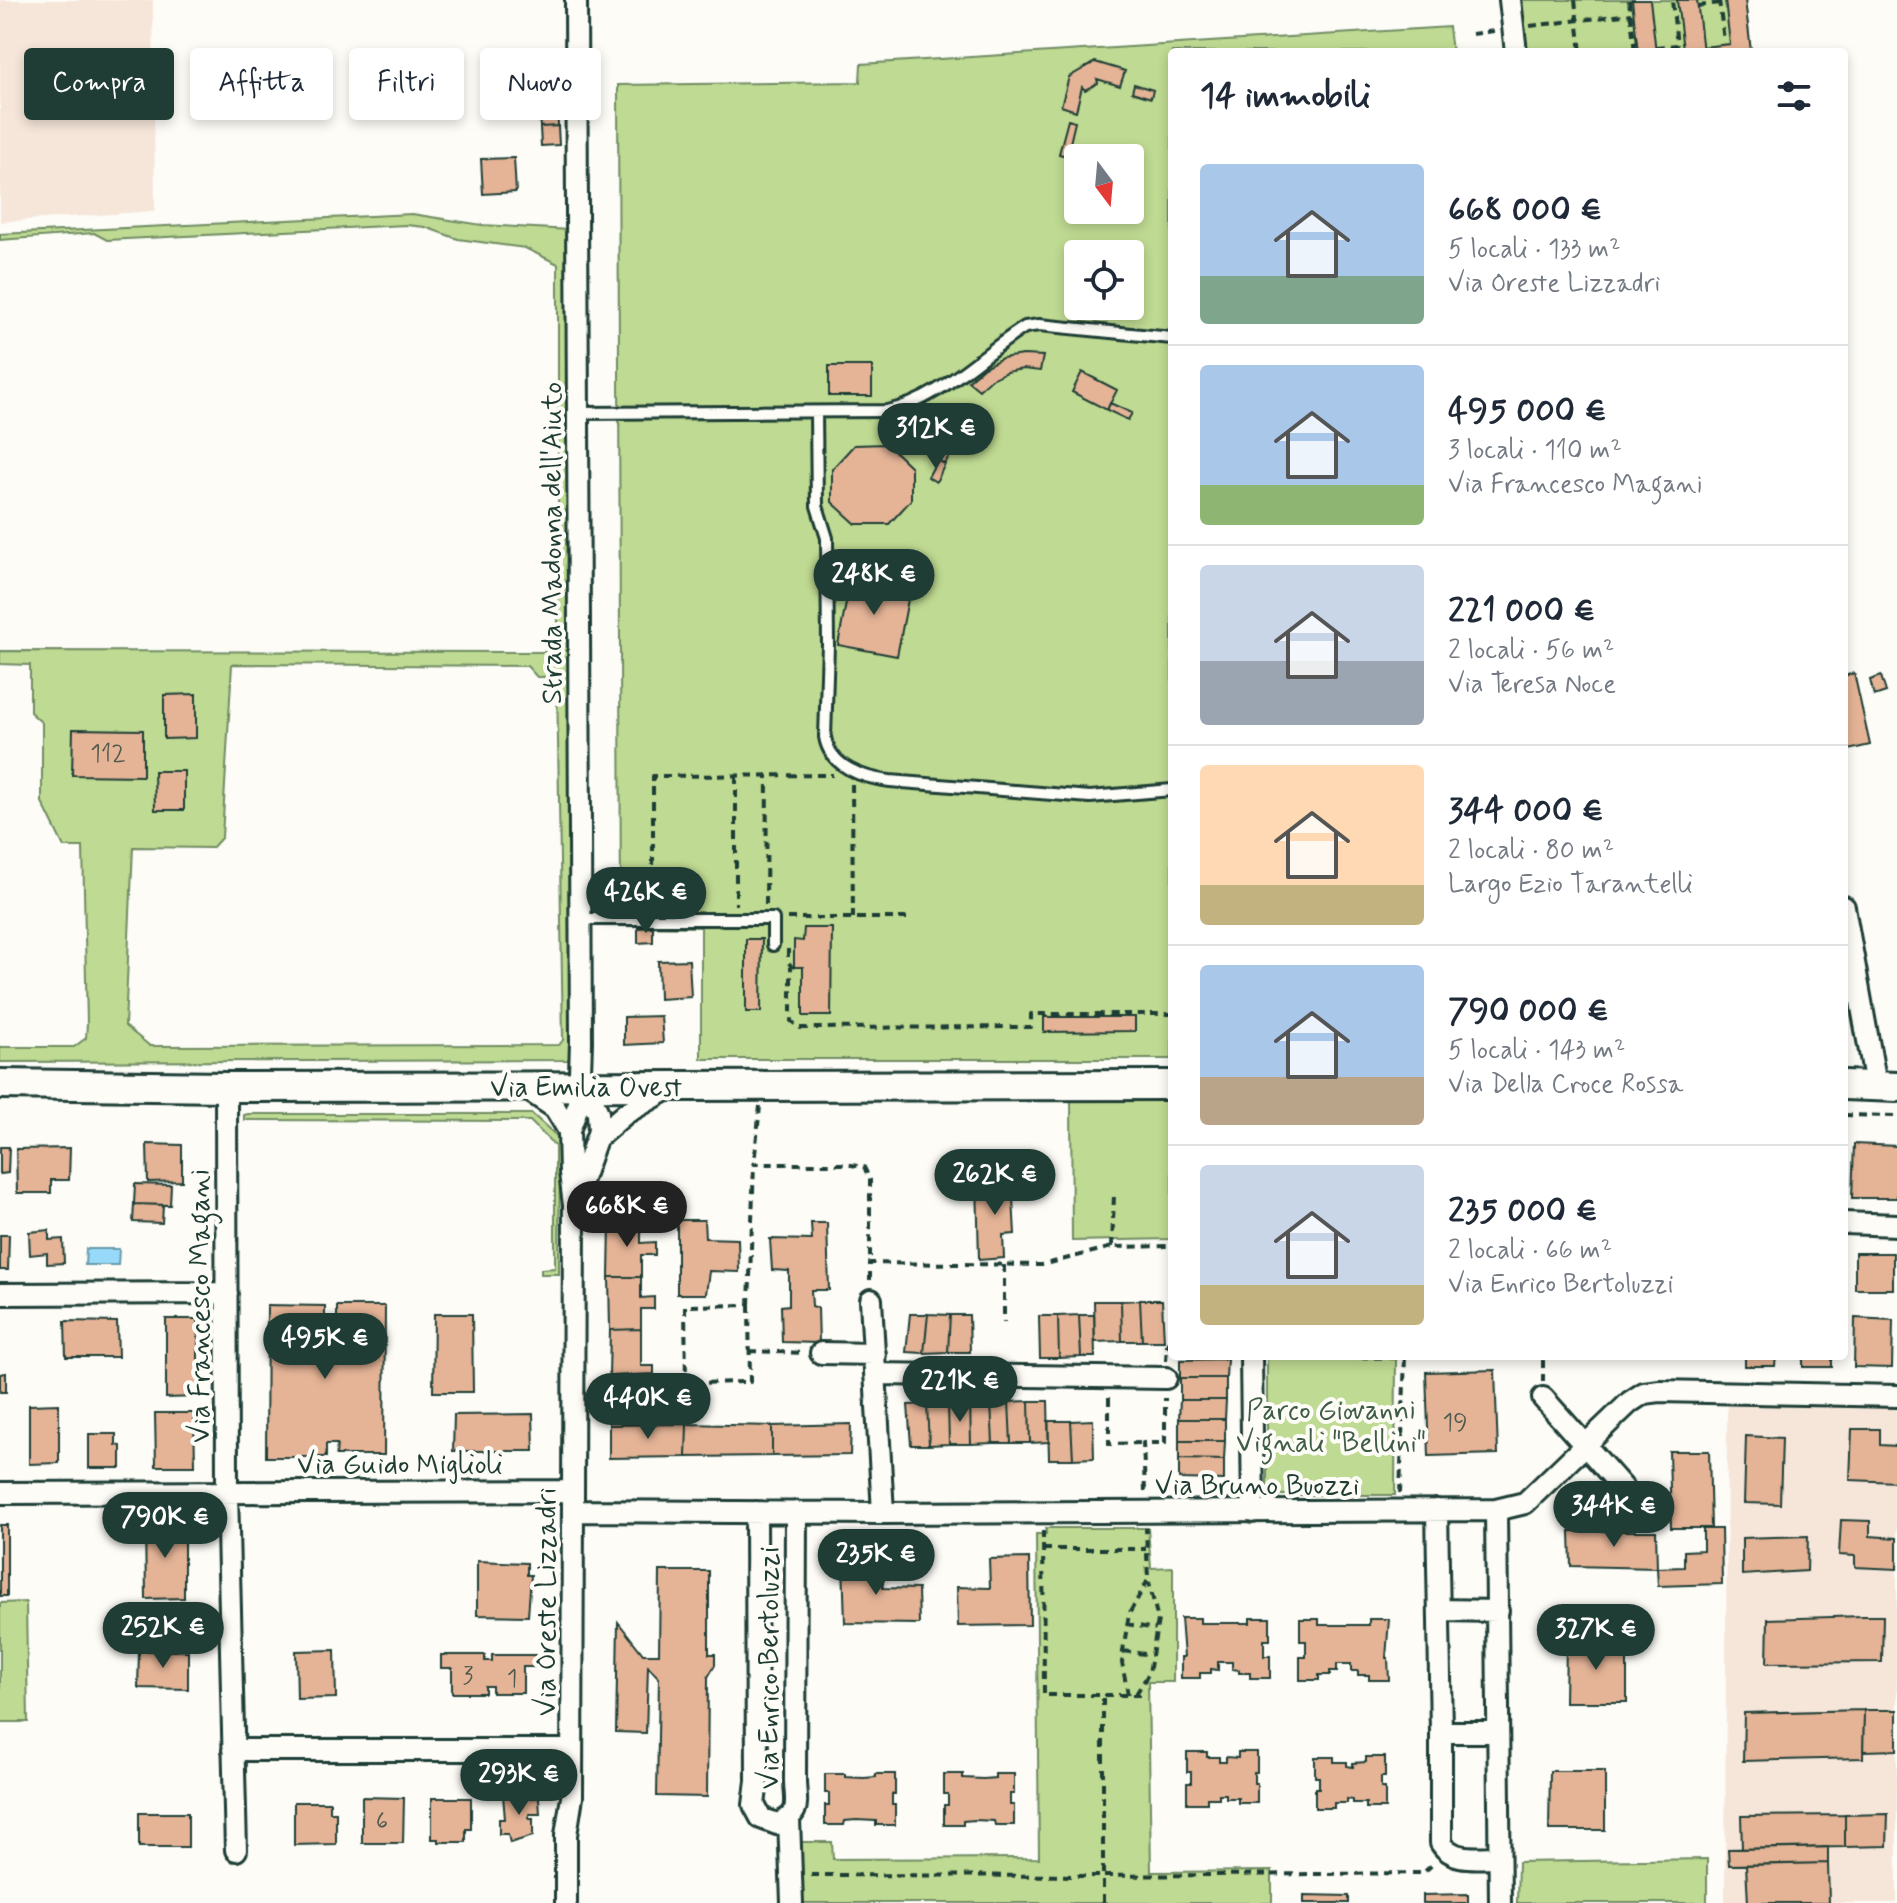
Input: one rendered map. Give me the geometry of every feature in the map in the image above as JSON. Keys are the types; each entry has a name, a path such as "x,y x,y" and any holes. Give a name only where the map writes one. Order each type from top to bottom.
{"street":[{"name":"Strada Madonna dell'Aiuto","path":"576,0 584,1086"},
{"path":"1510,0 1516,48"},
{"path":"1848,924 1887,1086 1848,1085"},
{"name":"Via Emilia Ovest","path":"0,1084 226,1087 1168,1085"},
{"path":"522,1086 550,1104 564,1119 569,1131"},
{"path":"584,1086 599,1119 598,1137"},
{"name":"Via Oreste Lizzadri","path":"566,1903 566,1835 572,1802 574,1205 569,1131 584,1086"},
{"name":"Via Oreste Lizzadri","path":"574,1205 586,1163 598,1137 633,1108 669,1089 683,1086"},
{"name":"Via Francesco Magani","path":"226,1087 227,1491 236,1850"},
{"path":"1848,1223 1897,1225"},
{"path":"0,1294 227,1293"},
{"path":"871,1300 883,1513"},
{"path":"821,1353 875,1364 1166,1387"},
{"path":"1251,1360 1253,1512"},
{"name":"Via Bruno Buozzi","path":"573,1501 756,1512 1496,1510 1525,1503 1636,1397 1652,1391 1897,1396"},
{"path":"1543,1398 1623,1488"},
{"path":"0,1493 227,1491"},
{"name":"Via Guido Miglioli","path":"227,1491 573,1501"},
{"path":"1437,1510 1441,1843 1447,1852 1456,1856 1498,1857"},
{"path":"1496,1510 1500,1903"},
{"name":"Via Enrico Bertoluzzi","path":"756,1512 757,1781 754,1805 761,1818 777,1824 789,1819 795,1811 797,1800 796,1512"},
{"path":"1440,1610 1498,1611"},
{"path":"1441,1732 1497,1732"},
{"path":"233,1750 572,1750"},
{"path":"789,1819 792,1903"}],"lane":[{"path":"579,413 873,412 910,405 1019,331 1032,326 1168,338"},
{"path":"816,412 817,506 827,538 825,737 828,749 836,759 860,775 890,781 1090,797 1168,790"},
{"path":"581,919 770,918 773,945"}],"path":[{"path":"1575,0 1580,48"},
{"path":"1629,0 1636,48"},
{"path":"1656,47 1677,45 1676,9 1672,0"},
{"path":"1698,6 1720,1 1724,41"},
{"path":"1472,34 1631,14"},
{"path":"767,775 770,918 911,918"},
{"path":"653,919 653,776 838,775"},
{"path":"852,775 853,918"},
{"path":"736,776 737,919"},
{"path":"788,947 791,1019 794,1026 800,1028 1031,1027 1031,1014 1168,1014"},
{"path":"749,1305 685,1306 686,1383 750,1382 749,1305 754,1164 760,1105"},
{"path":"1848,1115 1897,1116"},
{"path":"754,1164 864,1167 870,1180 871,1300"},
{"path":"1112,1247 1114,1195"},
{"path":"870,1263 1042,1265 1112,1247 1168,1246"},
{"path":"1004,1265 1004,1322"},
{"path":"749,1351 821,1353"},
{"path":"1399,1512 1405,1360"},
{"path":"1151,1396 1166,1387"},
{"path":"1109,1396 1109,1444 1143,1443"},
{"path":"1043,1527 1044,1695 1146,1695"},
{"path":"1043,1549 1146,1549"},
{"path":"1135,1695 1149,1673 1156,1629 1157,1612 1148,1575"},
{"path":"1126,1624 1156,1629"},
{"path":"1123,1651 1152,1655"},
{"path":"1103,1695 1103,1903"},
{"path":"791,1875 1423,1873 1447,1852"}],"shaded area":[{"path":"0,0 153,0 153,48 24,48 24,120 154,120 155,211 0,222"},
{"path":"1727,1404 1897,1407 1897,1903 1725,1903"}],"green space":[{"path":"1521,0 1745,0 1751,48 1527,48"},
{"path":"1449,27 1452,48 1168,48 1168,1059 701,1059 701,927 621,926 618,85 860,82 861,64"},
{"path":"412,214 482,225 570,230 571,1060 0,1062 0,1047 74,1047 86,1038 87,1024 83,847 64,847 42,802 42,723 30,712 30,665 0,664 0,651 549,652 558,638 558,264 525,248 458,239 425,227 406,225 107,240 94,233 0,240 0,234","holes":["232,664 527,666 537,677 552,677 557,681 563,1040 559,1045 150,1046 125,1026 133,847 212,848 222,837"]},
{"path":"1168,1096 1168,1239 1072,1241 1071,1097"},
{"path":"532,1114 560,1139 559,1274 541,1274 541,1269 555,1268 555,1146 530,1121 244,1120 244,1115"},
{"name":"Parco Giovanni Vignali \"Bellini\"","path":"1267,1360 1396,1360 1395,1495 1267,1495"},
{"path":"1046,1528 1148,1528 1151,1568 1173,1567 1173,1682 1148,1682 1151,1872 1272,1871 1272,1903 799,1903 796,1842 832,1842 833,1859 1039,1858 1036,1534 1046,1534"},
{"path":"26,1602 28,1722 0,1722 0,1603"},
{"path":"1707,1859 1707,1903 1517,1903 1518,1862"}],"water":[{"path":"86,1249 119,1249 118,1265 85,1265"}],"building":[{"path":"1632,0 1650,0 1656,48 1638,48"},
{"path":"1677,0 1697,0 1703,48 1683,48"},
{"path":"1725,0 1745,0 1751,48 1703,48 1730,44"},
{"path":"1095,62 1125,71 1120,86 1097,79 1098,83 1085,90 1082,87 1076,111 1061,106 1069,77"},
{"path":"1134,84 1153,90 1151,98 1132,92"},
{"path":"540,120 558,120 558,126 540,127"},
{"path":"1068,120 1075,122 1070,144 1064,144 1064,155 1059,154"},
{"path":"558,126 559,145 541,146 540,127"},
{"path":"514,158 516,192 483,194 481,159"},
{"path":"1043,356 1040,371 1023,369 1006,372 991,379 979,390 968,381 984,367 1002,358"},
{"path":"829,366 872,366 872,396 829,396"},
{"path":"1082,372 1117,390 1107,410 1072,392"},
{"path":"1110,403 1132,413 1128,420 1107,410"},
{"path":"948,427 960,434 945,464 932,458"},
{"path":"887,444 911,467 911,500 889,524 856,524 832,502 832,469 854,445"},
{"path":"937,460 945,464 936,482 928,477"},
{"path":"851,577 910,589 897,656 838,645"},
{"path":"1854,673 1870,745 1848,750 1848,675"},
{"path":"1881,676 1886,692 1874,696 1870,680"},
{"path":"196,694 196,738 164,739 164,695"},
{"path":"73,729 143,730 143,776 72,775"},
{"path":"154,771 184,771 184,810 155,810"},
{"path":"653,927 653,942 638,943 638,928"},
{"path":"804,928 832,928 831,1016 803,1016 803,967 794,967 794,940 803,941"},
{"path":"746,939 762,939 761,1012 746,1012"},
{"path":"689,960 691,997 659,999 658,961"},
{"path":"661,1016 663,1043 624,1045 624,1017"},
{"path":"1044,1017 1135,1017 1135,1031 1044,1032"},
{"path":"147,1144 182,1145 182,1181 148,1182"},
{"path":"1854,1144 1897,1146 1897,1198 1852,1198"},
{"path":"0,1147 9,1147 8,1173 0,1174"},
{"path":"70,1148 69,1180 51,1180 51,1193 17,1193 16,1149"},
{"path":"1012,1180 1015,1234 1003,1235 1004,1258 979,1260 977,1181"},
{"path":"135,1184 171,1185 170,1205 134,1204"},
{"path":"134,1204 163,1205 162,1223 133,1222"},
{"path":"677,1220 704,1220 705,1238 738,1239 739,1272 709,1271 706,1294 677,1294"},
{"path":"641,1221 641,1243 655,1242 655,1255 641,1255 641,1277 609,1277 610,1222"},
{"path":"811,1223 827,1223 829,1290 811,1290 812,1306 818,1308 819,1343 782,1342 781,1306 789,1305 789,1271 772,1270 770,1239 812,1240"},
{"path":"49,1230 49,1240 63,1239 64,1263 47,1264 47,1253 30,1255 29,1232"},
{"path":"0,1235 9,1235 8,1270 0,1270"},
{"path":"1855,1253 1893,1253 1893,1289 1855,1289"},
{"path":"609,1277 641,1277 641,1298 654,1297 654,1309 641,1309 641,1329 610,1330"},
{"path":"1140,1300 1142,1341 1122,1341 1121,1301"},
{"path":"1140,1300 1162,1300 1164,1341 1142,1341"},
{"path":"1094,1301 1121,1301 1122,1341 1095,1342"},
{"path":"267,1305 325,1306 325,1321 337,1321 337,1306 385,1306 384,1455 336,1455 337,1444 326,1444 326,1457 266,1457"},
{"path":"434,1314 472,1314 473,1392 433,1392"},
{"path":"910,1314 928,1314 924,1353 906,1352"},
{"path":"928,1314 950,1315 948,1352 924,1353"},
{"path":"950,1315 969,1315 970,1352 948,1352"},
{"path":"1079,1315 1081,1357 1059,1358 1058,1316"},
{"path":"1079,1315 1094,1315 1095,1357 1081,1357"},
{"path":"1039,1316 1058,1316 1059,1358 1040,1358"},
{"path":"1855,1318 1893,1320 1892,1368 1854,1367"},
{"path":"166,1319 198,1319 198,1397 166,1398"},
{"path":"65,1321 117,1322 118,1357 66,1357"},
{"path":"641,1329 641,1366 654,1366 654,1374 609,1376 610,1330"},
{"path":"1180,1360 1227,1360 1226,1378 1180,1378"},
{"path":"1745,1360 1776,1360 1775,1366 1745,1366"},
{"path":"1803,1360 1832,1360 1832,1367 1803,1367"},
{"path":"1495,1370 1498,1454 1429,1456 1426,1372"},
{"path":"6,1373 6,1392 0,1392 0,1374"},
{"path":"654,1374 654,1381 640,1381 641,1424 609,1425 609,1376"},
{"path":"1180,1378 1226,1378 1226,1400 1180,1400"},
{"path":"1180,1400 1226,1400 1225,1419 1179,1419"},
{"path":"1029,1401 1030,1443 1011,1443 1009,1402"},
{"path":"1029,1401 1048,1401 1049,1442 1030,1443"},
{"path":"1009,1402 1011,1443 993,1443 991,1403"},
{"path":"948,1403 949,1444 929,1445 927,1404"},
{"path":"948,1403 970,1403 971,1444 949,1444"},
{"path":"970,1403 991,1403 993,1443 971,1444"},
{"path":"59,1404 59,1463 29,1464 29,1405"},
{"path":"927,1404 929,1445 911,1445 908,1405"},
{"path":"155,1413 194,1413 195,1466 156,1466"},
{"path":"533,1414 534,1451 453,1451 454,1415"},
{"path":"1179,1419 1225,1419 1225,1441 1179,1441"},
{"path":"1093,1420 1094,1458 1073,1459 1071,1421"},
{"path":"1048,1421 1071,1421 1073,1459 1049,1459"},
{"path":"687,1424 772,1426 772,1456 686,1457"},
{"path":"687,1424 686,1457 609,1458 609,1425"},
{"path":"851,1424 850,1455 772,1456 772,1426"},
{"path":"1852,1429 1880,1429 1880,1445 1897,1446 1897,1482 1850,1480"},
{"path":"89,1434 116,1434 116,1445 121,1446 121,1468 89,1468"},
{"path":"1746,1436 1782,1438 1780,1504 1744,1503"},
{"path":"1179,1441 1225,1441 1224,1460 1179,1459"},
{"path":"1669,1451 1709,1451 1711,1528 1671,1528"},
{"path":"1179,1459 1224,1460 1224,1480 1179,1479"},
{"path":"1841,1520 1870,1521 1870,1536 1897,1538 1897,1569 1855,1567 1855,1556 1839,1555"},
{"path":"145,1521 184,1521 184,1598 146,1599"},
{"path":"0,1525 7,1525 7,1596 0,1596"},
{"path":"1703,1529 1721,1529 1722,1584 1658,1586 1657,1568 1684,1567 1684,1551 1703,1550"},
{"path":"1570,1531 1656,1531 1657,1568 1571,1566"},
{"path":"1808,1536 1807,1571 1742,1575 1742,1538"},
{"path":"1029,1558 1030,1625 958,1626 957,1587 990,1588 989,1559"},
{"path":"477,1561 527,1563 527,1575 531,1575 528,1616 477,1615"},
{"path":"843,1562 883,1562 883,1588 918,1589 919,1624 845,1623"},
{"path":"660,1571 709,1571 709,1654 715,1654 715,1665 708,1677 707,1797 657,1796 659,1678 648,1666 646,1733 616,1732 618,1622 643,1654 659,1654"},
{"path":"1883,1616 1882,1662 1767,1663 1768,1619"},
{"path":"1181,1618 1200,1618 1200,1623 1250,1623 1250,1618 1270,1618 1270,1640 1264,1640 1264,1656 1270,1656 1270,1678 1250,1678 1250,1673 1232,1669 1232,1662 1218,1662 1218,1670 1200,1673 1200,1678 1181,1678 1181,1657 1184,1657"},
{"path":"1300,1619 1319,1619 1319,1625 1369,1625 1369,1619 1389,1619 1386,1658 1389,1680 1369,1680 1369,1675 1351,1671 1351,1664 1337,1664 1337,1671 1319,1675 1319,1680 1300,1680 1300,1657 1306,1657 1306,1641 1300,1641"},
{"path":"1566,1642 1627,1643 1627,1702 1565,1702"},
{"path":"335,1650 336,1698 297,1699 296,1651"},
{"path":"139,1651 188,1651 188,1689 138,1688"},
{"path":"441,1655 485,1655 485,1661 492,1661 492,1655 535,1655 535,1667 523,1667 523,1693 492,1693 492,1686 485,1686 485,1693 452,1693 452,1668 441,1668"},
{"path":"1864,1710 1863,1758 1743,1761 1744,1713"},
{"path":"1864,1710 1897,1710 1897,1750 1863,1751"},
{"path":"1187,1752 1207,1752 1207,1757 1219,1757 1219,1762 1226,1762 1226,1757 1238,1758 1238,1752 1257,1752 1254,1783 1257,1783 1257,1803 1238,1803 1238,1798 1226,1798 1226,1794 1219,1794 1219,1798 1207,1798 1207,1803 1187,1803 1187,1783 1191,1783 1191,1772 1187,1772"},
{"path":"1315,1757 1334,1757 1334,1762 1347,1762 1347,1766 1353,1767 1353,1763 1366,1762 1366,1757 1385,1757 1385,1777 1381,1777 1381,1788 1385,1788 1385,1808 1366,1808 1366,1803 1353,1803 1353,1800 1347,1799 1347,1803 1334,1803 1334,1808 1315,1808 1315,1788 1319,1788 1319,1777 1315,1777"},
{"path":"1550,1771 1605,1771 1605,1830 1549,1830"},
{"path":"825,1774 864,1778 876,1777 876,1774 895,1774 892,1805 895,1805 895,1825 876,1825 876,1821 856,1820 845,1821 844,1825 825,1825 825,1805 829,1805 829,1793 825,1793"},
{"path":"944,1774 963,1774 963,1778 983,1779 995,1778 995,1774 1014,1774 1014,1794 1010,1794 1010,1805 1014,1805 1014,1825 995,1825 994,1821 975,1820 963,1821 963,1825 944,1825 944,1805 948,1805 948,1794 944,1794"},
{"path":"503,1795 539,1798 540,1814 529,1814 529,1819 533,1819 533,1836 510,1843 508,1834 499,1834 499,1819 505,1819"},
{"path":"362,1797 404,1798 403,1843 362,1843"},
{"path":"432,1798 471,1798 471,1829 466,1829 466,1842 432,1839"},
{"path":"294,1802 330,1802 330,1812 336,1812 336,1844 294,1845"},
{"path":"139,1813 188,1813 188,1847 139,1847"},
{"path":"1888,1814 1887,1846 1845,1847 1845,1815"},
{"path":"1845,1815 1845,1847 1742,1849 1741,1816"},
{"path":"1828,1847 1828,1863 1729,1865 1728,1849"},
{"path":"1828,1863 1829,1903 1748,1903 1746,1865"},
{"path":"1468,1894 1468,1903 1423,1903 1423,1895"},
{"path":"1304,1895 1349,1896 1349,1903 1304,1903"}]}
